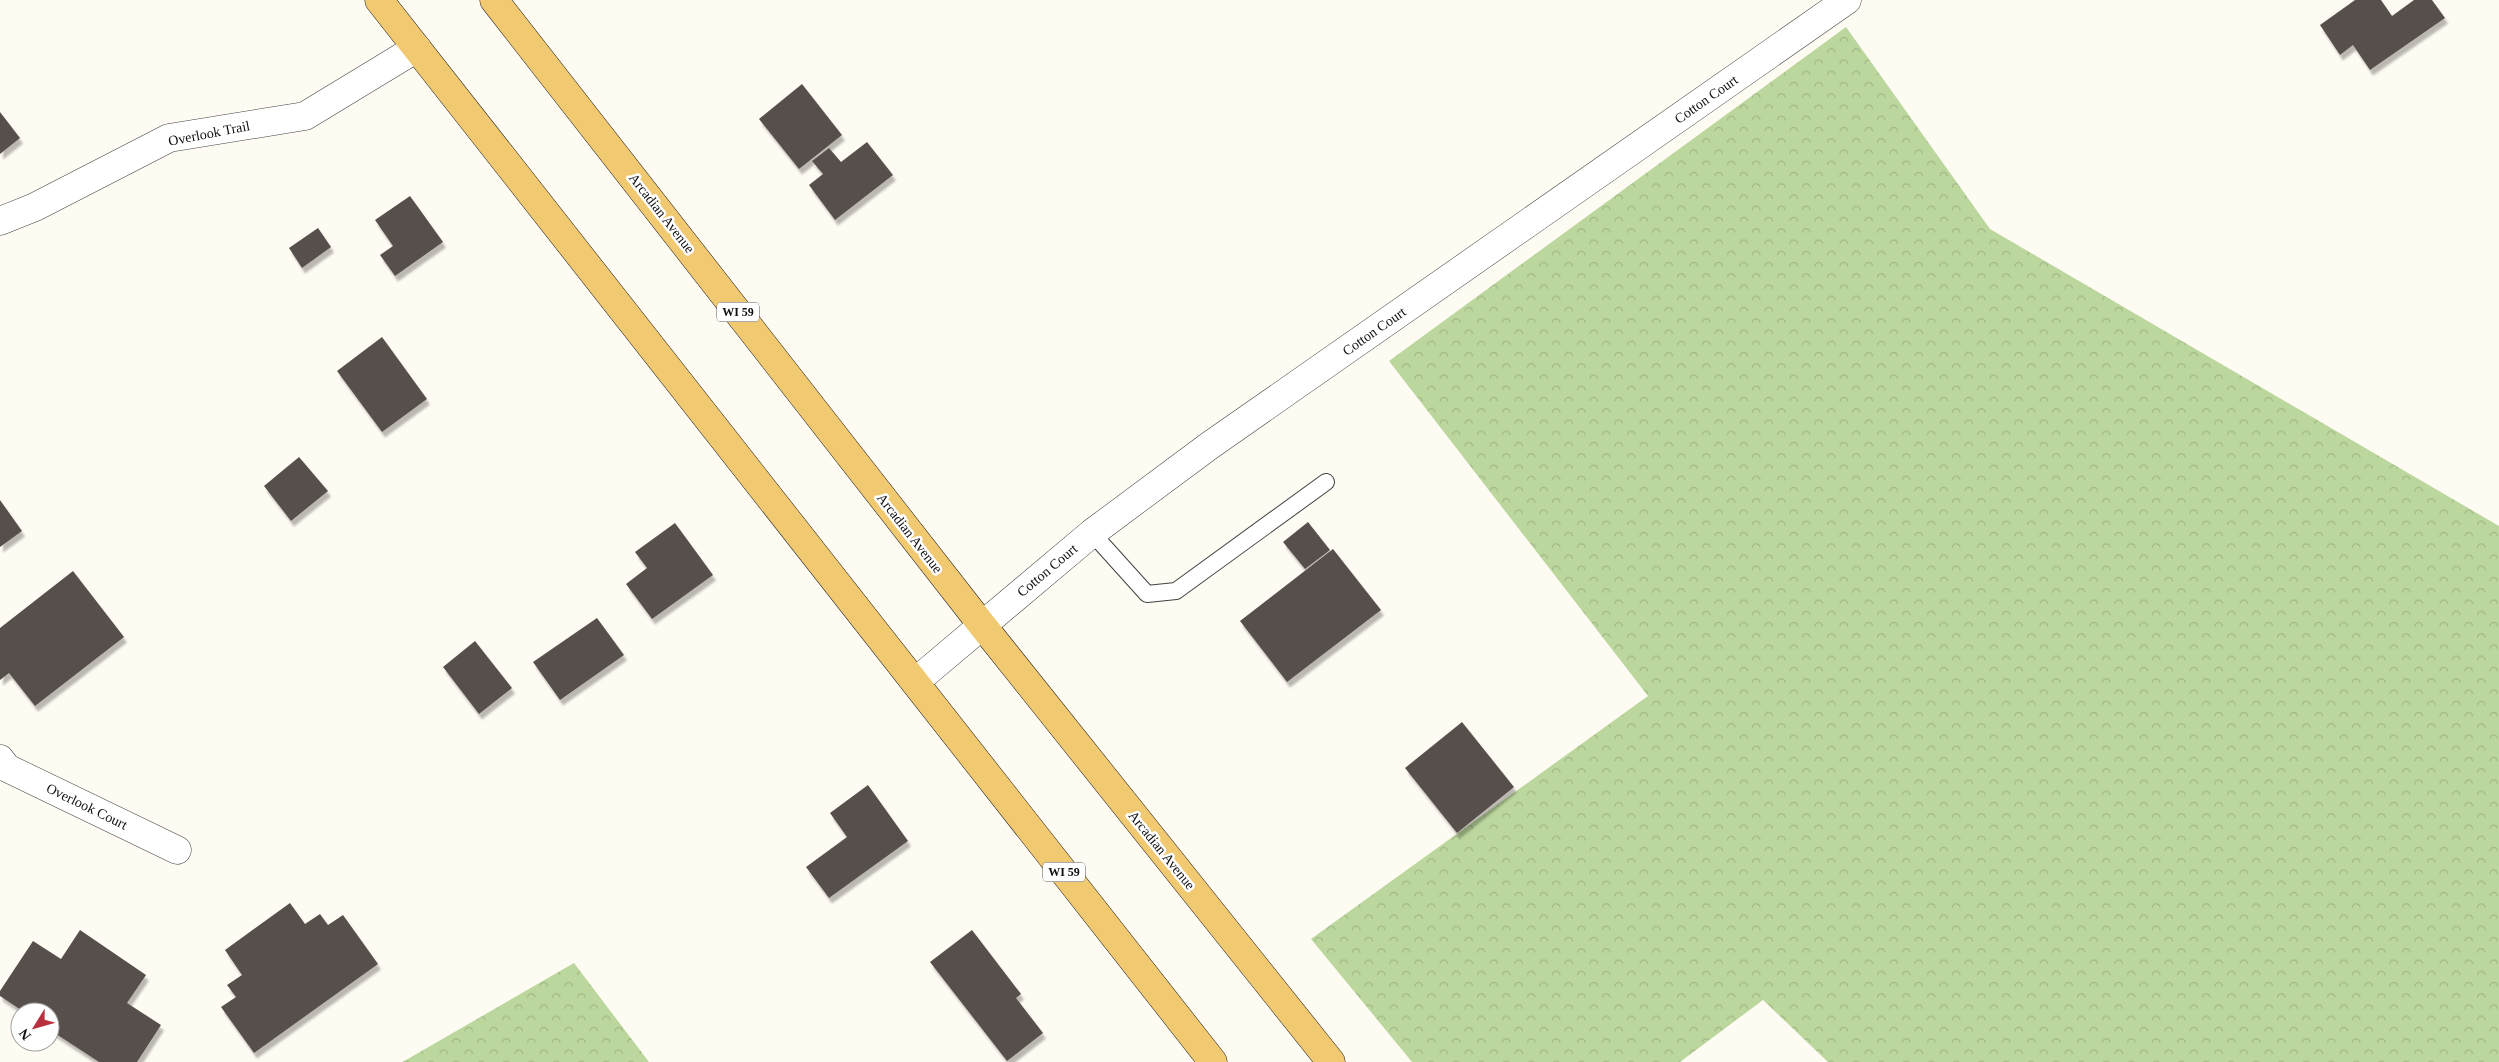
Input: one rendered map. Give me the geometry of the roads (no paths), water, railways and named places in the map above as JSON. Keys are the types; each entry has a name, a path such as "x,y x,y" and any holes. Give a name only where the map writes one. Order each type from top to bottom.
{"main road":[{"name":"WI 59","path":"379,0 1213,1062"},
{"name":"Arcadian Avenue","path":"494,0 982,625 1331,1062"}],"street":[{"name":"Cotton Court","path":"915,682 1092,533 1209,446 1847,0"},
{"name":"Overlook Trail","path":"0,220 35,207 169,138 305,116 417,48"},
{"name":"Overlook Court","path":"0,759 8,768 177,850"}],"lane":[{"path":"1092,533 1147,594 1176,591 1326,482"}]}
